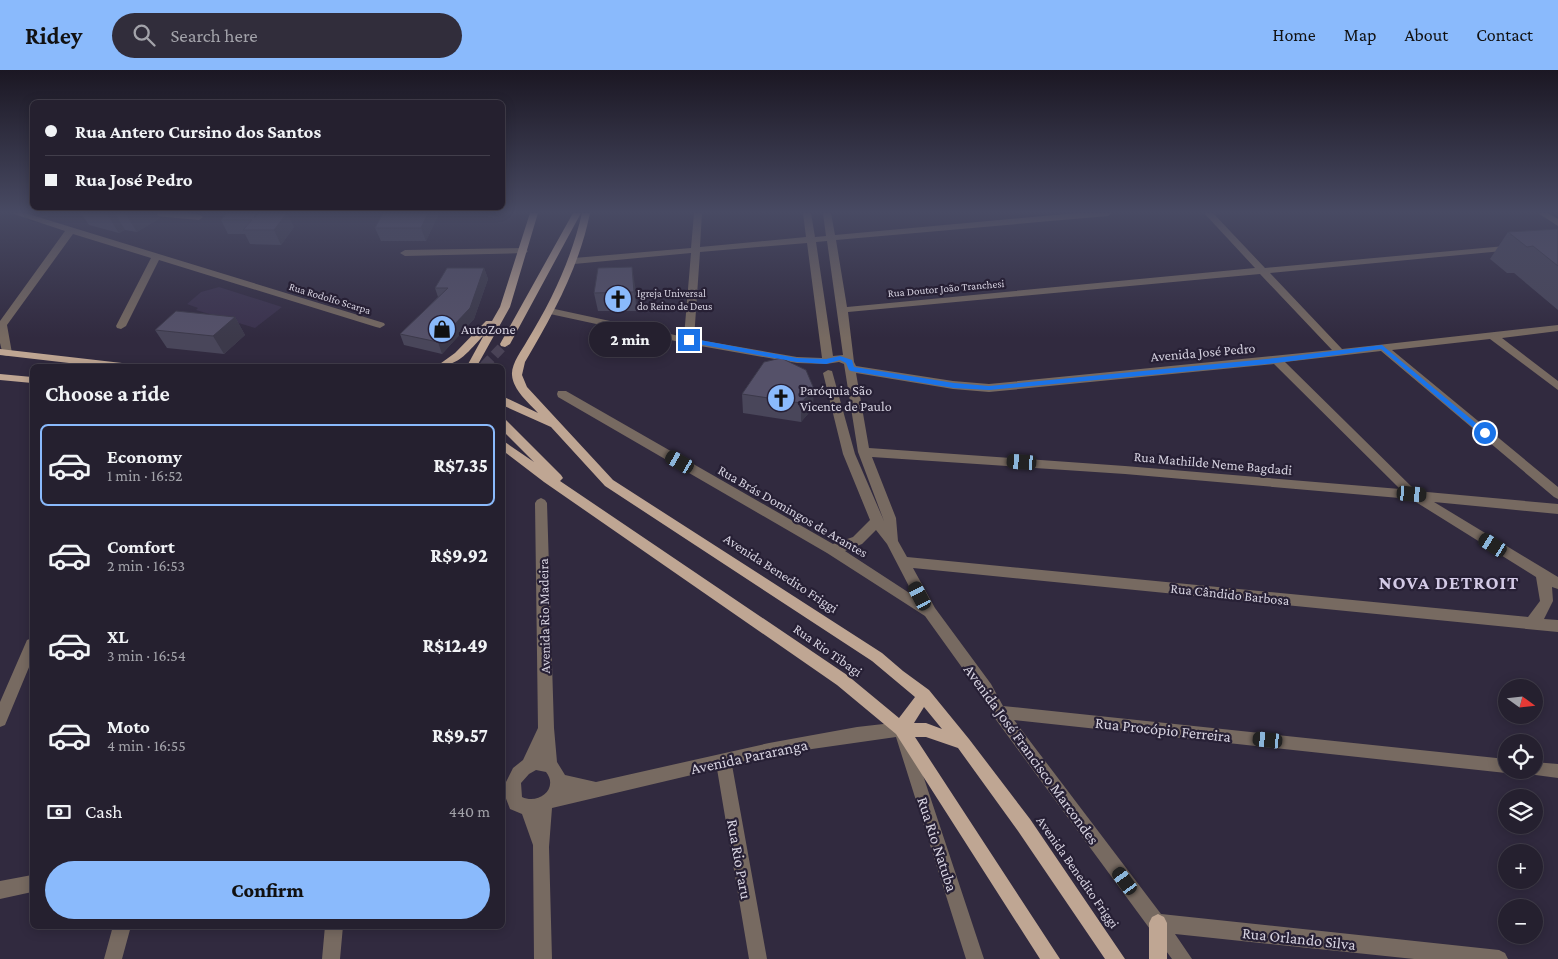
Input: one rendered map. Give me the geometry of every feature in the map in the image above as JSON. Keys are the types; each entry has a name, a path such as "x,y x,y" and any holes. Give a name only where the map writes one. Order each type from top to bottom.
{"main road":[{"path":"473,364 505,306 523,254"},
{"path":"505,344 554,254"},
{"name":"Avenida Benedito Friggi","path":"576,254 550,311 520,362 517,375 522,388 609,483 877,657 898,676 924,694 1024,825 1116,959"},
{"path":"445,364 459,355 474,341 505,306"},
{"path":"4,353 104,364"},
{"path":"0,377 30,380"},
{"path":"505,401 554,425"},
{"path":"505,426 578,500"},
{"name":"Rua Rio Tibagi","path":"505,447 578,500 842,680 901,729 1051,959"},
{"path":"901,729 924,694"},
{"path":"901,729 926,730 964,744"},
{"path":"1158,923 1158,959"}],"street":[{"path":"4,353 1,325 53,254"},
{"name":"Rua Rodolfo Scarpa","path":"151,254 380,325"},
{"path":"574,261 653,254"},
{"path":"689,340 695,254"},
{"name":"Avenida José Francisco Marcondes","path":"813,254 827,366 849,454 876,520 892,541 930,612 986,689 1000,712 1183,959"},
{"name":"Avenida José Francisco Marcondes","path":"833,254 864,452 890,518 892,541"},
{"path":"1247,254 1339,352"},
{"name":"Rua Doutor João Tranchesi","path":"843,310 1443,254"},
{"path":"120,326 156,256"},
{"path":"550,311 827,366 837,376 850,368 840,358 827,366"},
{"name":"Avenida José Pedro","path":"850,368 954,385 989,388 1276,360 1558,328"},
{"path":"1493,336 1558,386"},
{"path":"1382,347 1558,494"},
{"path":"1276,360 1412,494 1558,584"},
{"name":"Rua Brás Domingos de Arantes","path":"562,394 832,549 930,612"},
{"name":"Rua Mathilde Neme Bagdadi","path":"864,452 1042,463 1412,494 1558,509"},
{"name":"Avenida Rio Madeira","path":"542,503 546,728 550,765"},
{"path":"832,549 847,547 865,536 876,520"},
{"name":"Rua Cândido Barbosa","path":"902,562 1558,626"},
{"path":"1532,623 1544,609 1548,595 1542,575"},
{"path":"0,720 30,649"},
{"name":"Rua Procópio Ferreira","path":"1000,712 1498,765"},
{"name":"Avenida Rio Madeira","path":"529,765 546,728"},
{"name":"Avenida Pararanga","path":"529,804 598,790 723,760 871,732 901,729"},
{"name":"Rua Rio Natuba","path":"901,729 975,959"},
{"name":"Rua Rio Paru","path":"723,760 758,959"},
{"path":"529,804 558,788 560,781 558,775 550,765 544,763 529,765 507,784 511,790 529,804 541,847 543,959"},
{"path":"1543,770 1558,771"},
{"name":"Avenida Pararanga","path":"560,781 598,790"},
{"path":"0,890 30,884"},
{"name":"Rua Orlando Silva","path":"1158,923 1499,959"},
{"path":"114,959 121,929"},
{"path":"330,959 334,929"}],"shaded area":[{"path":"219,287 282,307 255,328 196,310 198,308 187,304 201,292"}],"building":[{"path":"1544,254 1558,254 1558,266"},
{"path":"632,267 634,292 594,293 598,268"},
{"path":"447,268 484,268 470,308 438,342 400,334 448,288 435,288"},
{"path":"176,311 235,317 213,336 155,330"},
{"path":"781,358 806,370 814,389 801,403 742,394 764,362"}],"tunnel":[{"path":"486,364 505,344"}],"place":[{"name":"Igreja Universal do Reino de Deus","path":"618,299"},
{"name":"AutoZone","path":"442,329"},
{"name":"Paróquia São Vicente de Paulo","path":"781,398"}],"district":[{"name":"NOVA DETROIT","path":"1449,582"}],"route":[{"path":"689,340 797,360 826,361 840,358 849,362 851,369 954,385 989,388 1276,360 1382,347 1485,433"}]}
